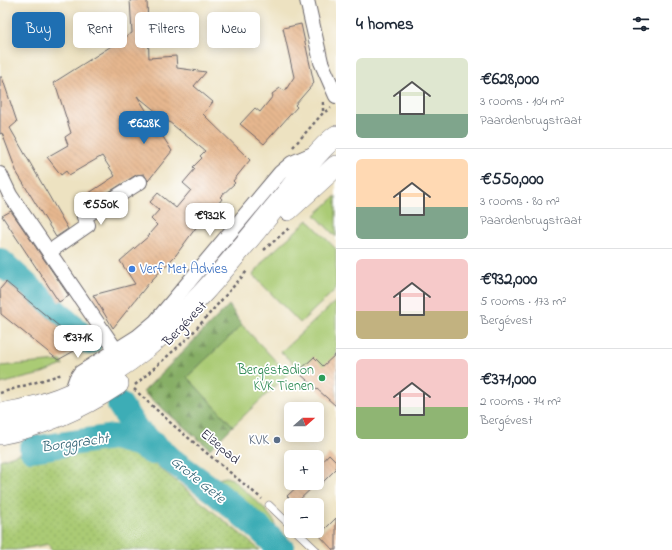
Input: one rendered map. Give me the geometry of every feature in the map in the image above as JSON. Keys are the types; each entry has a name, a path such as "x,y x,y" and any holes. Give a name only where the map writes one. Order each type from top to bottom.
{"main road":[{"name":"Bergévest","path":"0,414 36,406 98,381 128,363 172,326 244,245 290,190 319,152 336,136"},
{"name":"Bergévest","path":"0,434 48,420 78,408 122,382 176,337 280,218 306,191 336,166"}],"street":[{"path":"307,0 321,62 336,96"},
{"name":"Bergévest","path":"71,392 80,373 137,338 164,312 280,173 292,163 319,152"},
{"path":"0,174 10,195 116,350"},
{"path":"49,252 88,225 84,217 140,182"}],"lane":[{"path":"269,505 284,519"},
{"path":"303,538 316,550"}],"path":[{"path":"313,124 323,113 336,104"},
{"path":"0,393 44,381 67,372"},
{"name":"Elzepad","path":"132,387 173,425 269,505"}],"green space":[{"path":"336,196 336,237 315,215"},
{"path":"308,220 336,249 336,289 300,323 253,275 266,258"},
{"name":"Bergéstadion KVK Tienen","path":"336,301 336,404 281,352"},
{"path":"229,305 242,325 187,377 233,426 210,449 143,392"},
{"path":"242,325 288,374 233,426 187,377"},
{"path":"61,361 63,365 37,375 0,384 0,366"},
{"path":"72,438 84,447 96,448 122,445 139,451 260,550 51,550 49,544 16,550 0,550 0,460 59,440"},
{"path":"226,477 232,479 264,508 275,522 277,535 253,515 218,479"}],"building":[{"path":"130,0 147,0 147,12 135,12 135,48 149,48 149,58 176,56 177,68 206,72 194,86 213,102 203,114 250,160 233,181 235,183 220,197 222,199 206,220 203,218 176,255 149,283 113,328 93,295 135,284 120,261 150,235 149,234 157,225 151,219 159,210 150,202 158,193 176,208 191,190 183,183 195,169 193,167 202,158 200,156 205,151 137,96 172,151 148,181 144,174 136,175 85,207 80,199 115,176 102,156 69,175 66,171 61,175 47,157 68,145 65,137 71,133 57,89 53,83 108,48 127,48 127,36 132,33"},
{"path":"301,24 314,83 295,105 297,107 264,144 240,124 255,108 260,112 273,96 272,94 280,88 285,91 294,77 283,28"},
{"path":"0,77 2,77 17,122 10,128 68,229 56,237 17,173 2,133 0,134"},
{"path":"11,211 69,296 59,302 2,216"},
{"path":"6,282 83,346 58,360 1,314 0,289"},
{"path":"336,354 336,406 298,372 314,357 323,366"},
{"path":"329,454 336,461 336,469 324,481 324,459"},
{"path":"293,490 310,490 301,498 289,498 287,496"},
{"path":"336,518 336,550 333,550 322,538 324,538 324,530"}],"waterway":[{"name":"Grote Gete","path":"0,261 89,342"},
{"name":"Grote Gete","path":"120,405 137,431 171,460 214,491 261,530 282,550"},
{"name":"Borggracht","path":"32,449 113,437 139,444 152,452"}],"place":[{"name":"Verf Met Advies","path":"132,269"},
{"name":"Bergéstadion KVK Tienen","path":"322,378"},
{"name":"KVK","path":"277,440"}]}
